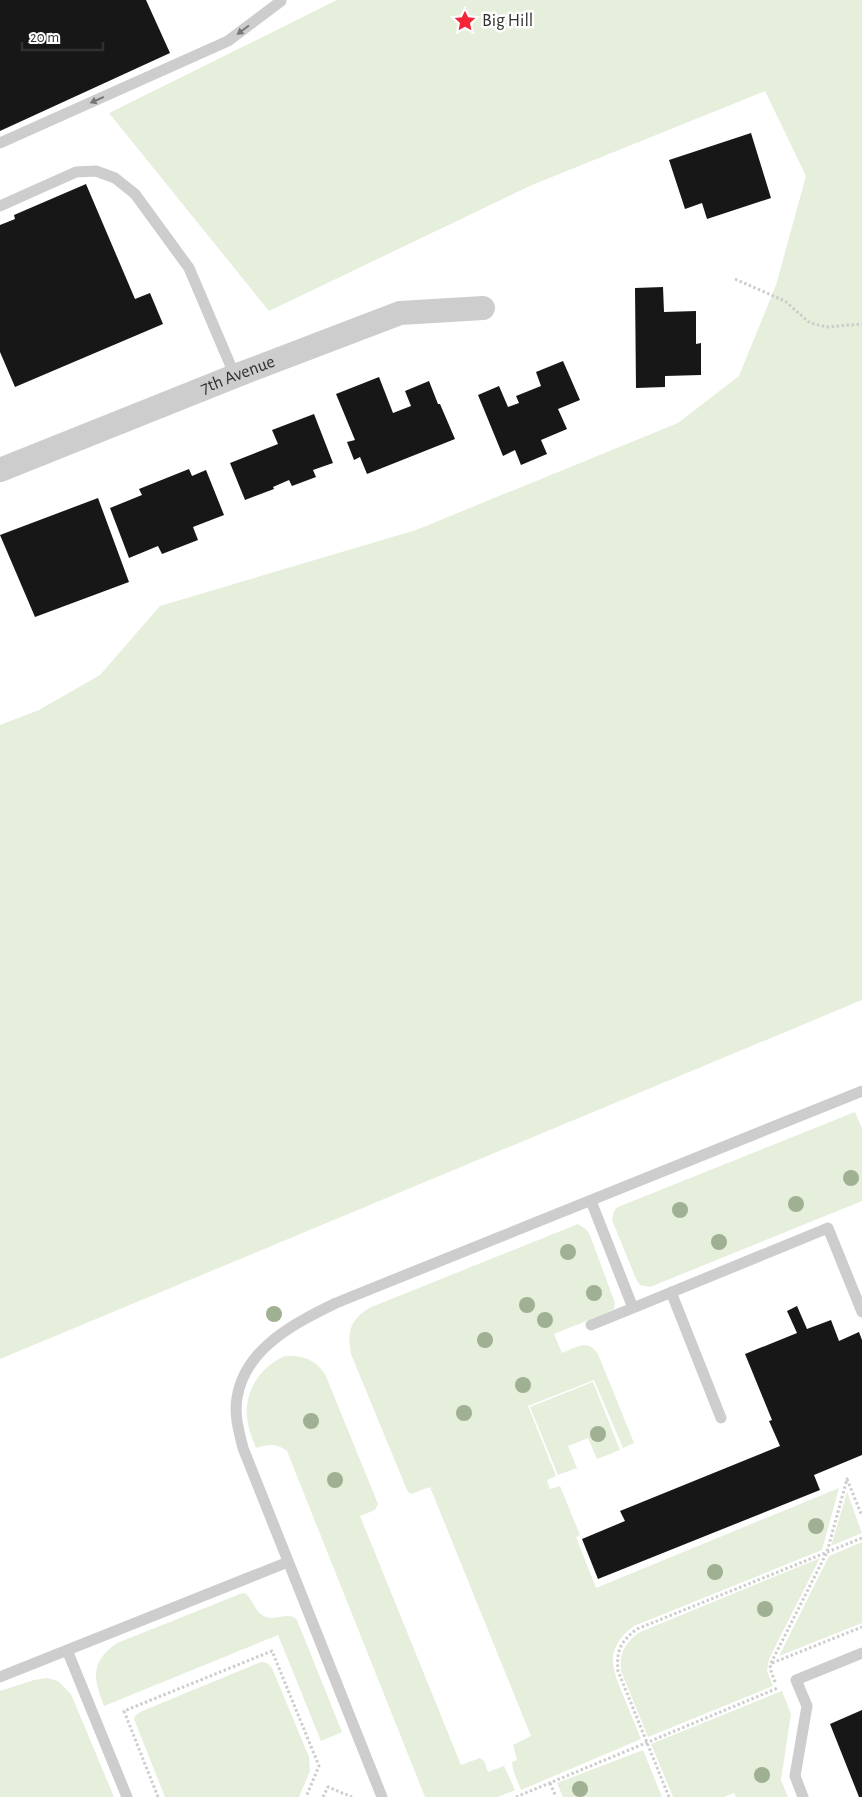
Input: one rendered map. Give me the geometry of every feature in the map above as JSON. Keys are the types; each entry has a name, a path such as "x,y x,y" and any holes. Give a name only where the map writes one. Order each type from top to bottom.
{"street":[{"name":"7th Avenue","path":"0,470 235,376 400,313 483,308"}],"lane":[{"path":"0,143 228,40 280,0"},
{"path":"0,206 76,172 96,171 115,178 135,194 189,268 235,376"},
{"path":"382,1797 252,1472 238,1431 237,1398 241,1382 249,1364 263,1348 280,1335 317,1312 336,1303 862,1091"},
{"path":"591,1201 633,1308"},
{"path":"591,1325 828,1228 862,1312"},
{"path":"671,1292 721,1418"},
{"path":"0,1677 288,1562"},
{"path":"67,1650 127,1797"},
{"path":"803,1797 795,1776 807,1706 796,1680 862,1653"}],"path":[{"path":"736,279 785,301 810,324 827,327 862,324"},
{"path":"516,1797 778,1689 771,1671 771,1664 827,1552 847,1479 862,1516"},
{"path":"669,1797 618,1671 616,1659 626,1637 637,1629 862,1538"},
{"path":"771,1664 862,1627"},
{"path":"158,1797 124,1711 272,1651 319,1766 306,1797"},
{"path":"550,1783 556,1797"},
{"path":"323,1797 328,1787 352,1797"}],"green space":[{"path":"337,0 862,0 862,1000 0,1359 0,725 39,710 100,675 160,606 416,530 678,423 739,376 776,285 806,176 765,91 532,185 269,311 109,113"},
{"path":"855,1112 862,1128 862,1201 650,1287 640,1285 612,1220 614,1211 618,1207"},
{"path":"578,1224 587,1230 591,1238 615,1303 614,1309 554,1334 562,1353 585,1345 590,1346 598,1354 634,1443 623,1448 594,1380 528,1406 556,1476 547,1480 550,1489 560,1486 580,1535 576,1537 596,1588 839,1488 822,1550 634,1626 618,1642 613,1658 616,1675 641,1739 521,1790 513,1770 512,1762 517,1760 513,1745 531,1736 430,1487 411,1494 407,1490 351,1354 349,1339 354,1322 369,1308"},
{"path":"285,1356 297,1356 308,1359 325,1374 378,1504 375,1510 360,1516 461,1765 480,1758 484,1761 488,1772 504,1766 515,1790 498,1797 425,1797 287,1451 272,1445 256,1448 250,1433 247,1408 251,1389 269,1366"},
{"path":"593,1382 620,1450 597,1459 588,1438 568,1446 577,1468 558,1475 530,1407"},
{"path":"847,1492 862,1533 831,1546"},
{"path":"862,1542 862,1623 779,1656 829,1556"},
{"path":"820,1558 769,1659 767,1671 773,1686 648,1737 621,1671 622,1653 630,1640 640,1632"},
{"path":"245,1593 262,1615 270,1618 290,1616 297,1620 342,1732 321,1741 278,1635 104,1706 96,1679 96,1671 102,1657 108,1650 117,1643"},
{"path":"261,1662 267,1663 272,1668 309,1757 310,1771 299,1797 165,1797 134,1719 135,1716 140,1712"},
{"path":"47,1678 58,1681 71,1694 114,1797 0,1797 0,1691 34,1680"},
{"path":"782,1691 791,1714 781,1780 788,1797 736,1797 734,1793 724,1797 673,1797 651,1744"},
{"path":"643,1750 662,1797 563,1797 557,1783"}],"building":[{"path":"0,0 146,0 170,53 0,131"},
{"path":"751,133 771,198 707,219 702,203 685,209 669,160"},
{"path":"86,184 135,299 150,293 163,324 15,387 0,352 0,225 15,219 14,215"},
{"path":"663,287 664,312 696,311 696,344 701,343 701,375 665,376 665,387 636,388 635,288"},
{"path":"563,361 580,400 558,409 567,429 541,440 547,454 521,465 515,450 503,456 478,395 499,386 508,407 519,403 516,396 541,386 536,372"},
{"path":"379,377 393,413 411,406 405,391 429,381 455,439 367,474 360,457 354,460 347,442 355,440 336,394"},
{"path":"314,414 333,463 313,470 316,477 292,486 289,480 273,487 274,489 245,500 230,463 278,444 272,430"},
{"path":"189,469 192,476 206,470 224,515 193,527 198,540 162,554 158,546 129,558 110,508 142,495 139,489"},
{"path":"98,498 129,582 35,617 0,535"},
{"path":"797,1306 807,1329 831,1320 839,1341 859,1332 862,1340 862,1455 814,1475 820,1490 598,1579 582,1539 625,1521 620,1511 780,1446 769,1421 772,1420 745,1354 797,1333 787,1311"},
{"path":"862,1710 862,1797 859,1797 830,1724"}],"place":[{"name":"Big Hill","path":"465,21"}]}
